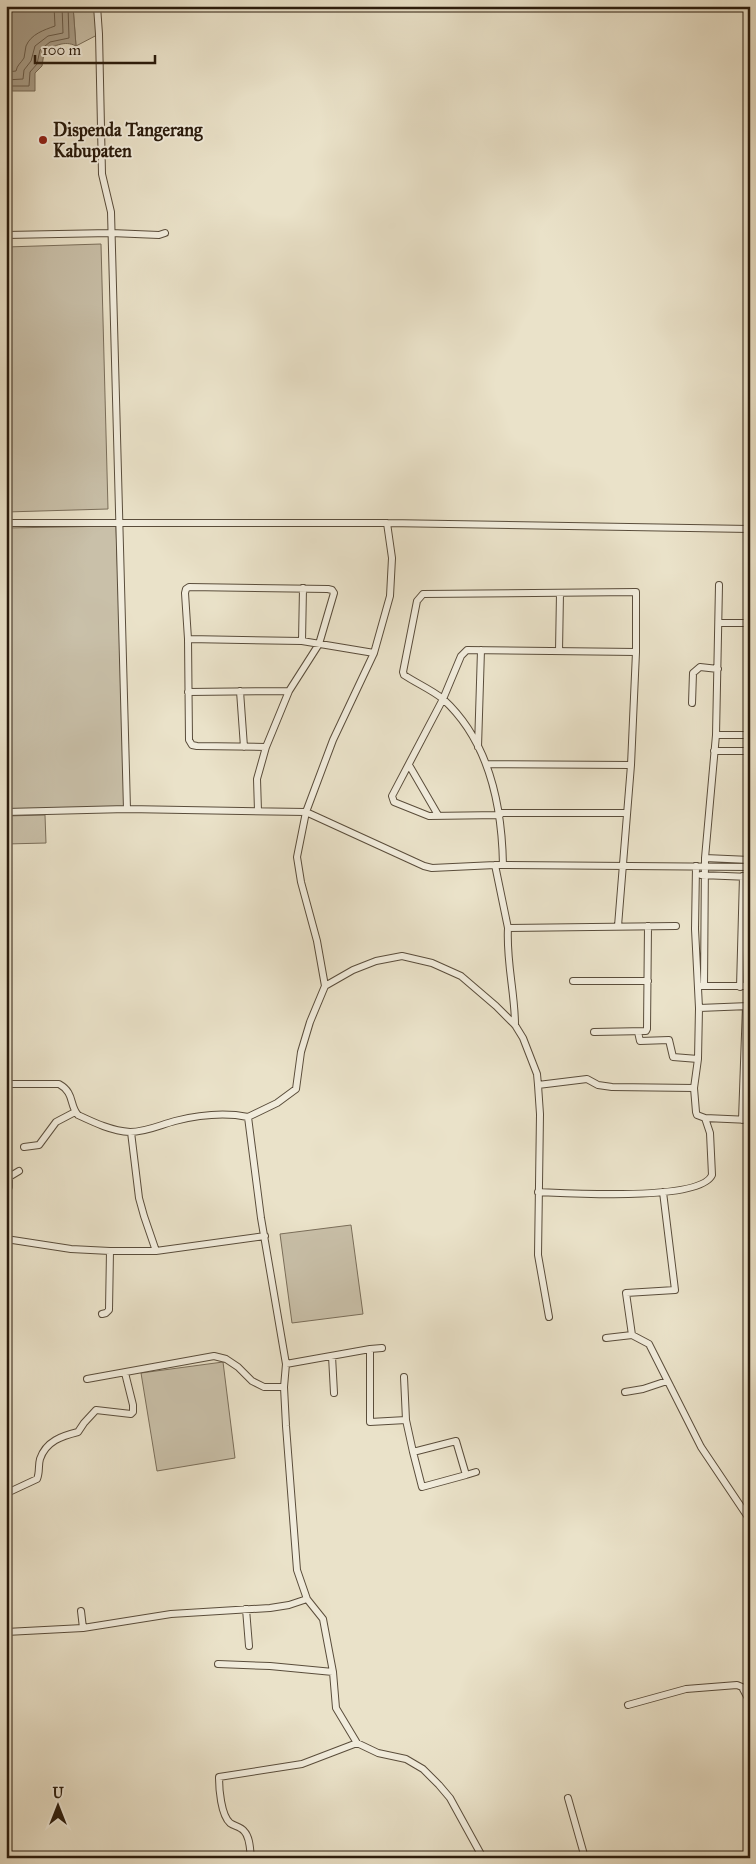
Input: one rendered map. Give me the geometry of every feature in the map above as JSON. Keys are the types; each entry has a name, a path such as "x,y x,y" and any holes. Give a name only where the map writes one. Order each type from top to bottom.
{"street":[{"path":"97,6 102,174 111,212 127,809"},
{"path":"6,234 111,233 159,235 165,233"},
{"path":"6,523 387,523 750,529"},
{"path":"6,1084 59,1084 65,1087 71,1096 75,1112 78,1116 102,1126 131,1132 153,1129 173,1121 209,1114 233,1114 248,1117 277,1103 296,1089 301,1052 324,986 317,941 301,882 297,857 306,812 333,740 374,653 390,596 392,558 387,523"},
{"path":"699,1008 748,1006 746,1120 705,1118 696,1114 694,1088 698,1059 699,1008 705,862 716,735 719,585"},
{"path":"258,811 257,779 266,748 289,691 319,644 334,593 328,589 189,587 185,593 188,639 189,740 197,746 266,748"},
{"path":"302,641 303,588"},
{"path":"503,865 500,814 486,764 478,748 465,725 443,699 404,675 403,672 410,628 419,597 423,594 636,592 636,652 631,765 618,926"},
{"path":"559,651 560,593"},
{"path":"719,623 750,623"},
{"path":"188,639 302,641 374,653"},
{"path":"626,813 429,816 394,802 392,796 443,699 461,656 467,650 636,652"},
{"path":"478,748 482,650"},
{"path":"692,704 693,675 695,670 700,667 718,668"},
{"path":"240,691 244,747"},
{"path":"188,692 289,691"},
{"path":"716,735 750,734"},
{"path":"714,751 750,751"},
{"path":"486,764 631,765"},
{"path":"409,765 438,816"},
{"path":"6,812 127,809 306,812 432,868 494,865 696,866 705,862 750,860"},
{"path":"705,862 750,867"},
{"path":"494,865 508,928 507,948 515,1025"},
{"path":"696,866 695,929 700,986"},
{"path":"696,875 746,876 740,987"},
{"path":"594,1032 646,1031 648,1027 648,926"},
{"path":"508,928 676,926"},
{"path":"324,986 353,970 376,961 402,956 432,963 461,976 515,1025 523,1038 537,1074 540,1114 538,1256 549,1317"},
{"path":"573,981 648,981"},
{"path":"700,986 750,986"},
{"path":"638,1032 640,1041 669,1040 673,1057 698,1059"},
{"path":"538,1085 587,1079 612,1087 694,1088"},
{"path":"24,1147 39,1145 56,1122 75,1112"},
{"path":"248,1117 261,1218 286,1364 284,1388 290,1502 297,1570 307,1598 323,1619 336,1708 357,1743 378,1753 406,1759 423,1769 439,1785 450,1798 483,1858"},
{"path":"538,1192 635,1195 693,1187 710,1178 710,1133 705,1118"},
{"path":"131,1132 139,1198 156,1250"},
{"path":"6,1191 9,1187 9,1177 19,1171"},
{"path":"632,1335 626,1293 675,1290 663,1192"},
{"path":"6,1239 71,1250 110,1251 156,1250 265,1236"},
{"path":"102,1314 109,1310 110,1251"},
{"path":"606,1338 632,1335 650,1344 701,1447 750,1520"},
{"path":"286,1364 382,1348"},
{"path":"370,1349 370,1422 406,1420"},
{"path":"87,1379 214,1356 226,1359 238,1367 252,1381 264,1387 284,1388"},
{"path":"332,1356 334,1392"},
{"path":"7,1493 37,1479 40,1459 50,1443 60,1437 78,1432 96,1410 130,1414 133,1412 125,1373"},
{"path":"404,1377 406,1420 412,1452 422,1487 476,1472"},
{"path":"625,1392 643,1389 667,1381"},
{"path":"412,1452 456,1441 466,1475"},
{"path":"6,1632 83,1628 171,1614 270,1608 289,1605 307,1598"},
{"path":"246,1609 249,1646"},
{"path":"81,1611 83,1628"},
{"path":"218,1664 270,1666 332,1672"},
{"path":"628,1705 686,1689 737,1685 742,1687 750,1702"},
{"path":"251,1858 250,1843 245,1831 229,1822 219,1789 219,1777 302,1764 357,1743"},
{"path":"568,1798 585,1858"}],"shaded area":[{"path":"73,6 97,6 99,34 76,46"},
{"path":"101,244 108,509 6,512 6,247"},
{"path":"116,526 126,808 6,811 6,797 8,796 8,742 6,741 6,528"},
{"path":"45,815 46,843 6,844 6,816"},
{"path":"351,1225 363,1314 292,1323 280,1234"},
{"path":"223,1362 235,1458 157,1471 141,1373"}],"water":[{"path":"6,6 73,6 76,46 72,44 59,45 44,53 42,66 35,73 35,91 6,91"}],"place":[{"name":"Dispenda Tangerang Kabupaten","path":"43,140"}]}
